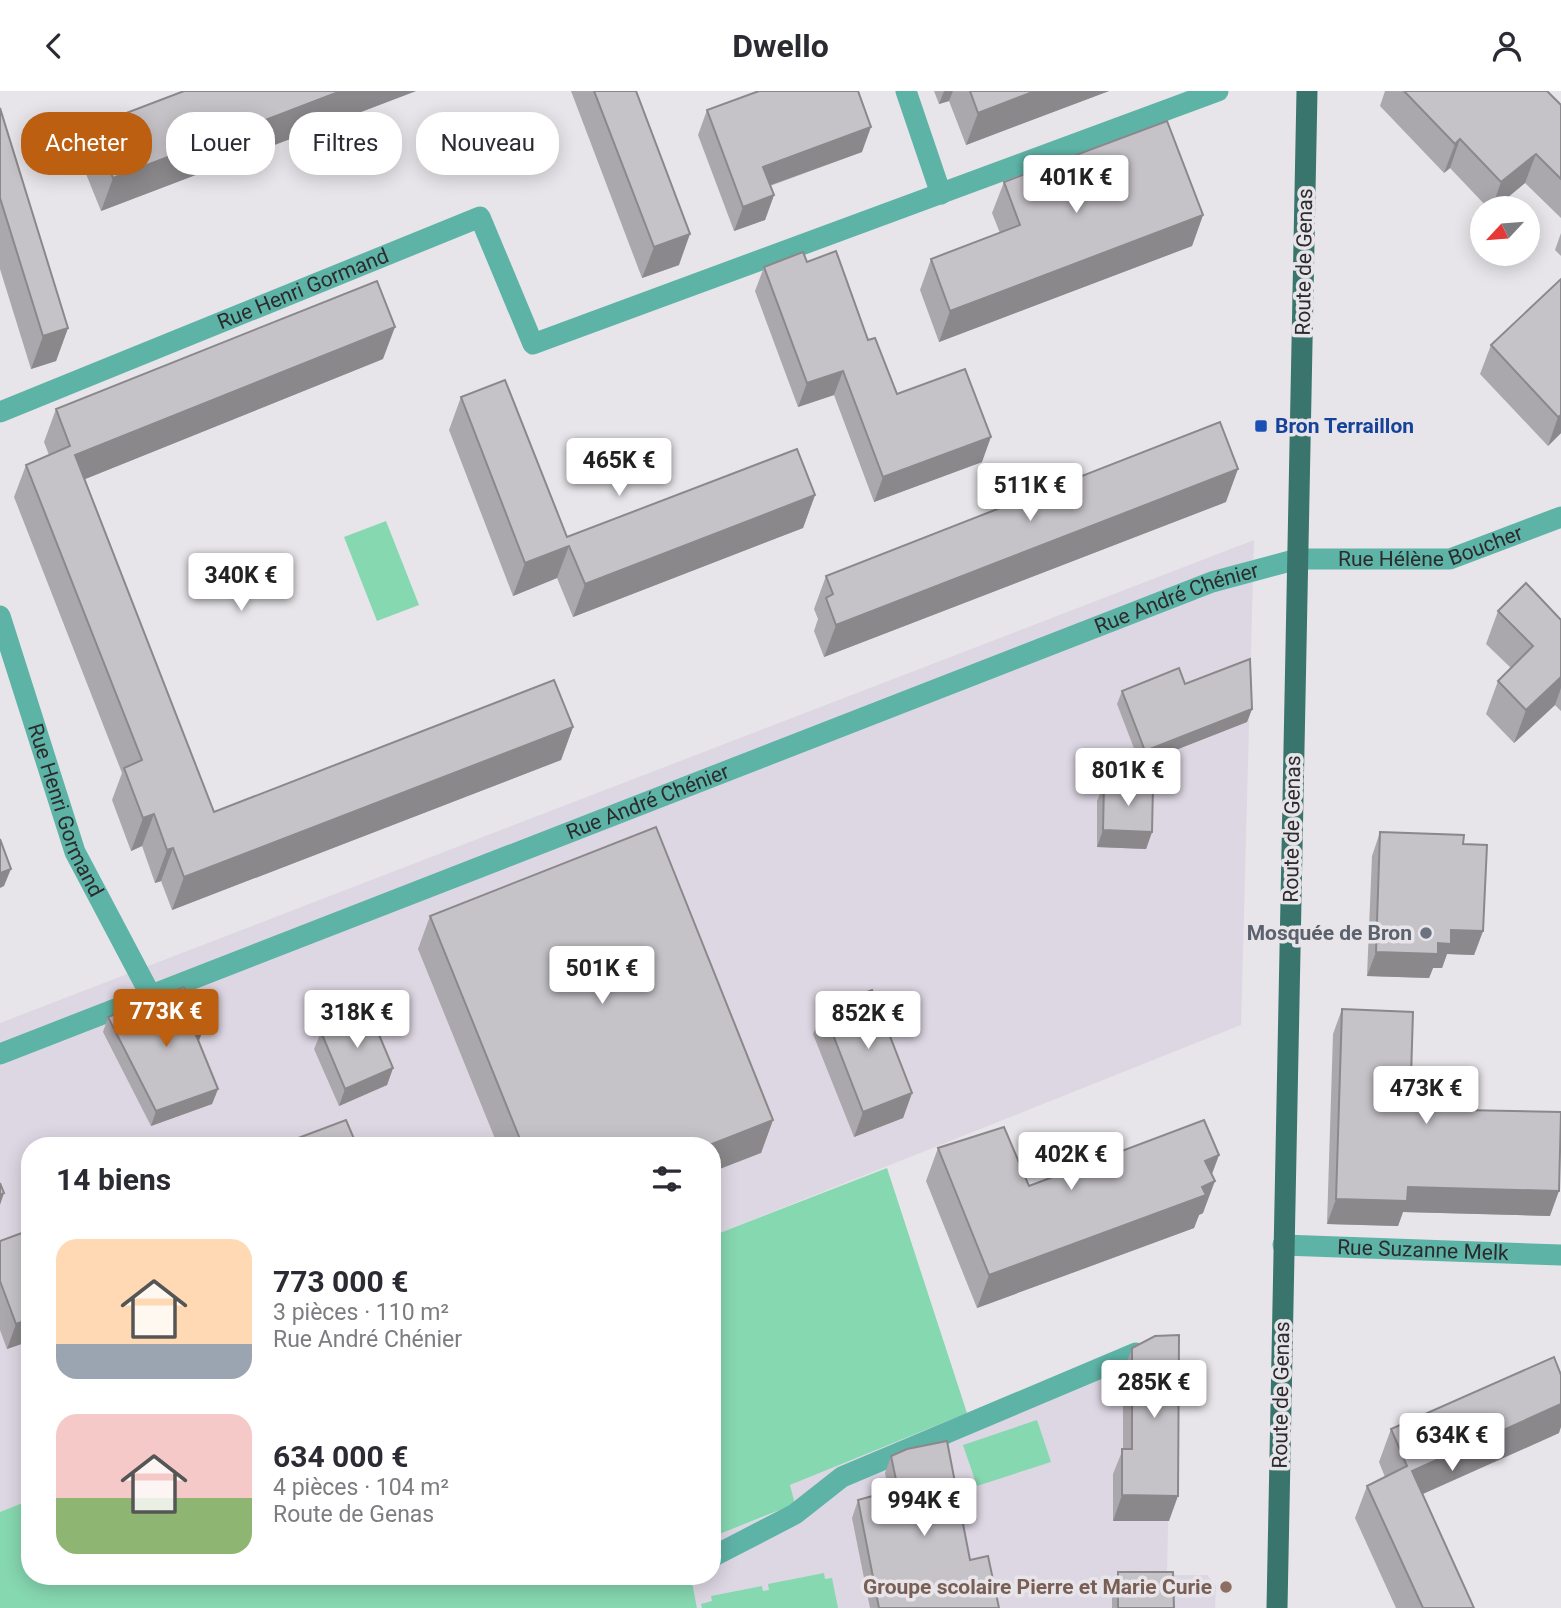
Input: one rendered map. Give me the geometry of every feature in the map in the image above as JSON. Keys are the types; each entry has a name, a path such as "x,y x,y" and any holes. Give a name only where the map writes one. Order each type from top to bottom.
{"main road":[{"name":"Route de Genas","path":"1277,1608 1307,91"}],"street":[{"path":"905,91 941,194 1218,91"},
{"name":"Rue Henri Gormand","path":"0,412 480,217 533,344 941,194"},
{"name":"Rue Hélène Boucher","path":"1298,559 1450,559 1561,517"},
{"name":"Rue André Chénier","path":"0,1054 1212,582 1298,559"},
{"name":"Rue Henri Gormand","path":"0,616 75,852 150,994"},
{"name":"Rue Suzanne Melk","path":"1283,1245 1561,1255"},
{"path":"721,1552 795,1514 842,1477 1136,1353"}],"shaded area":[{"path":"1254,540 1241,1025 721,1232 721,1137 21,1137 21,1504 0,1512 0,1023"},
{"path":"1133,1346 1170,1425 1167,1575 1207,1575 1216,1586 1215,1608 697,1608 693,1585 721,1585 721,1534 795,1505 790,1485"}],"green space":[{"path":"386,521 419,605 377,621 344,537"},
{"path":"887,1168 967,1413 790,1485 795,1504 721,1533 721,1233"},
{"path":"1037,1420 1051,1462 977,1486 963,1445"},
{"path":"21,1504 21,1585 693,1585 697,1608 0,1608 0,1512"},
{"path":"824,1573 825,1579 832,1578 838,1608 702,1608 701,1604 712,1601 711,1596 762,1586 763,1591 769,1590 768,1584"}],"building":[{"path":"184,91 341,91 275,116 275,112 166,112 166,158 152,163 152,112 129,112"},
{"path":"594,91 636,91 690,234 654,247"},
{"path":"759,91 858,91 871,127 763,167 774,195 743,207 707,110"},
{"path":"970,91 1035,91 978,113"},
{"path":"1404,91 1547,91 1561,105 1561,179 1536,154 1501,182 1460,139 1455,144"},
{"path":"0,108 68,328 43,336 0,198"},
{"path":"1167,121 1203,215 950,311 931,259 1020,225 1004,182"},
{"path":"836,251 868,340 875,338 897,394 965,369 991,437 883,477 843,371 807,383 764,267 803,252 807,262"},
{"path":"1561,279 1561,415 1558,417 1491,345"},
{"path":"377,281 395,327 75,455 214,812 554,680 573,727 184,877 173,848 167,850 154,814 143,818 124,768 142,760 26,465 70,446 56,409"},
{"path":"505,380 567,537 797,449 815,495 585,584 569,546 525,563 461,397"},
{"path":"1220,422 1238,469 836,625 826,598 833,594 826,576"},
{"path":"1526,583 1561,620 1561,677 1526,710 1498,681 1533,646 1498,611"},
{"path":"1250,659 1252,709 1145,751 1122,691 1179,668 1185,684"},
{"path":"1104,784 1153,786 1152,832 1103,830"},
{"path":"656,827 773,1120 721,1140 721,1137 519,1137 430,916"},
{"name":"Mosquée de Bron","path":"1380,832 1464,835 1463,844 1487,845 1483,931 1451,930 1451,944 1438,943 1438,954 1376,952"},
{"path":"0,839 11,869 0,873"},
{"path":"184,987 202,1033 196,1035 218,1089 156,1111 108,1017"},
{"path":"872,990 912,1093 863,1112 823,1009"},
{"path":"1342,1009 1413,1012 1410,1109 1561,1112 1559,1191 1408,1187 1407,1201 1336,1199"},
{"path":"369,1011 393,1068 345,1089 321,1032"},
{"path":"346,1120 353,1137 301,1137"},
{"path":"1204,1120 1219,1155 1205,1161 1215,1181 1202,1187 1206,1195 989,1275 938,1148 1004,1127 1029,1186"},
{"path":"21,1233 21,1322 16,1324 0,1281 0,1241"},
{"path":"1179,1335 1178,1496 1122,1495 1122,1449 1132,1449 1132,1348 1155,1336"},
{"path":"1554,1357 1561,1375 1561,1404 1412,1471 1474,1608 1423,1608 1367,1486 1407,1466 1391,1429"},
{"path":"947,1441 970,1560 988,1556 999,1608 879,1608 858,1500 898,1489 891,1456 907,1449"},
{"path":"1118,1572 1173,1572 1174,1608 1118,1608"}],"place":[{"name":"Bron Terraillon","path":"1261,426"},
{"name":"Mosquée de Bron","path":"1426,933"},
{"name":"Groupe scolaire Pierre et Marie Curie","path":"1226,1587"}]}
